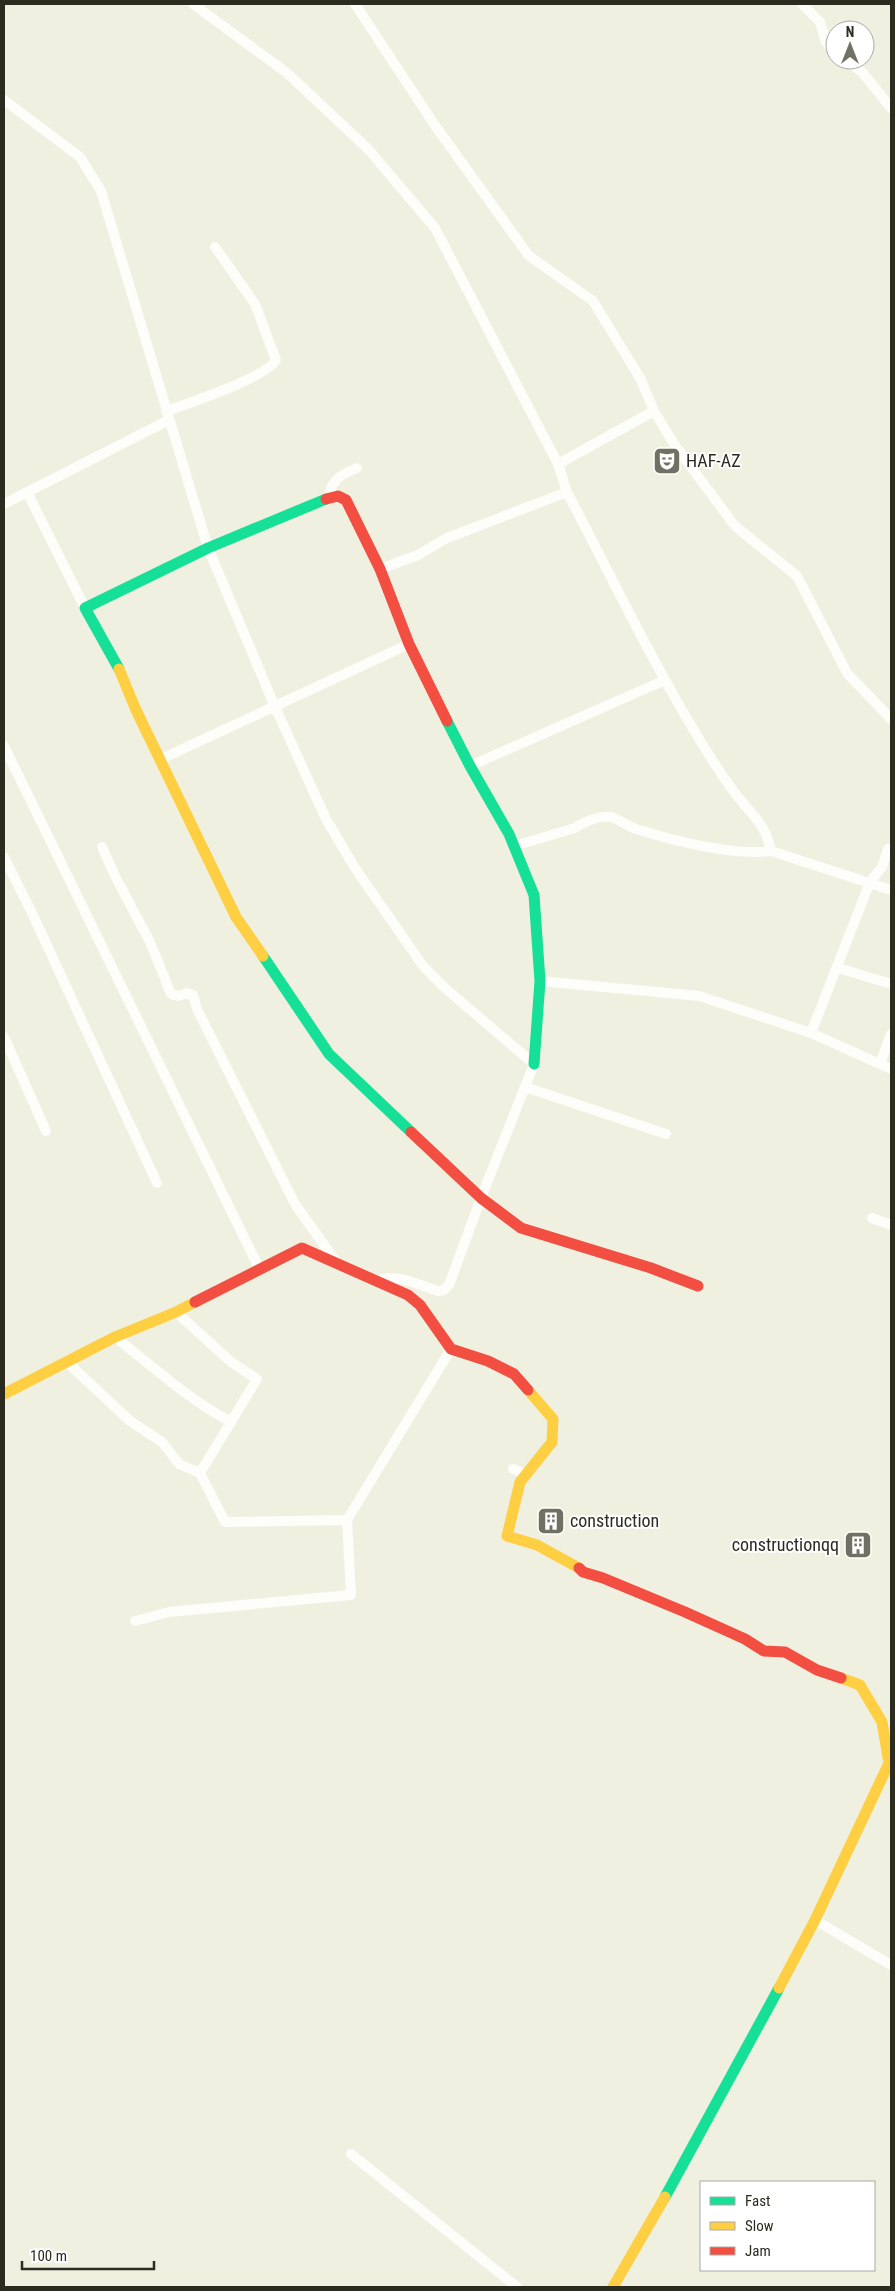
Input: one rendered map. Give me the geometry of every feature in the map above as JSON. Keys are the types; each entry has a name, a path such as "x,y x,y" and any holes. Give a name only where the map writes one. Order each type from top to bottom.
{"street":[{"path":"193,4 287,73 362,143 435,228 558,464 567,492 665,680 706,750 738,797 756,816 768,835 771,851"},
{"path":"355,4 434,124 529,256 593,301 640,378 654,410 674,444 735,526 797,576 847,673 891,719"},
{"path":"802,4 820,22 825,39"},
{"path":"859,70 891,108"},
{"path":"4,100 80,157 101,191 208,548 275,707 326,819 403,940 423,966 446,989 534,1064"},
{"path":"4,504 167,415 268,369 276,360 255,304 215,247"},
{"path":"558,464 654,410"},
{"path":"328,498 330,486 337,476 357,468"},
{"path":"27,492 85,608 119,670 136,710 236,917 329,1054 481,1198 521,1228 651,1268 698,1286"},
{"path":"380,569 418,555 447,538 567,492"},
{"path":"85,608 208,548 328,498 338,496 346,500 380,569 409,644 470,766 509,834 534,895 540,981 534,1064 449,1285 444,1290 438,1291 398,1277 387,1277 377,1280"},
{"path":"161,759 409,644"},
{"path":"470,766 665,680"},
{"path":"4,746 259,1268"},
{"path":"514,846 575,828 583,822 611,817 632,828 682,842 757,852 771,851 891,890"},
{"path":"102,847 150,942 171,994 178,996 188,992 193,995 197,1009 295,1204 338,1264"},
{"path":"811,1033 870,882 882,867 888,849"},
{"path":"4,857 158,1183"},
{"path":"838,968 891,984"},
{"path":"540,981 699,996 811,1033 891,1069"},
{"path":"880,1064 891,1034"},
{"path":"4,1037 46,1131"},
{"path":"525,1087 666,1134"},
{"path":"872,1218 891,1225"},
{"path":"4,1394 68,1363 115,1337 176,1312 259,1268 302,1248 408,1295 420,1305 450,1349 488,1361 514,1374 553,1419 552,1442 520,1482 507,1536 537,1545 576,1566 583,1572 603,1578 686,1612 744,1639 764,1652 785,1652 818,1670 860,1685 882,1722 890,1763 815,1920 693,2148 613,2287"},
{"path":"176,1312 231,1362 257,1379 200,1473"},
{"path":"115,1337 208,1410 231,1422"},
{"path":"135,1620 185,1610 349,1596 352,1592 347,1520 450,1349"},
{"path":"68,1363 130,1421 162,1442 179,1464 200,1473 225,1522 347,1520"},
{"path":"513,1469 526,1474"},
{"path":"815,1920 891,1965"},
{"path":"351,2154 517,2287"}],"traffic: fast":[{"path":"119,669 85,608 208,548 326,499"},
{"path":"447,721 509,834 534,895 540,981 534,1064"},
{"path":"263,956 329,1054 411,1132"},
{"path":"665,2197 779,1988"}],"traffic: slow":[{"path":"119,669 136,710 236,917 263,956"},
{"path":"4,1394 115,1337 176,1312 195,1302"},
{"path":"528,1390 553,1419 552,1442 520,1482 507,1536 537,1545 579,1568"},
{"path":"779,1988 815,1920 889,1763 882,1722 860,1685 841,1678"},
{"path":"613,2287 665,2197"}],"traffic: jam":[{"path":"326,499 338,496 346,500 380,569 409,644 447,721"},
{"path":"411,1132 481,1198 521,1228 651,1268 698,1286"},
{"path":"195,1302 302,1248 408,1295 420,1305 451,1349 488,1361 514,1374 528,1390"},
{"path":"579,1568 583,1572 603,1578 685,1612 745,1639 764,1651 785,1652 817,1670 841,1678"}],"place":[{"name":"HAF-AZ","path":"667,461"},
{"name":"construction","path":"551,1521"},
{"name":"constructionqq","path":"858,1545"}]}
